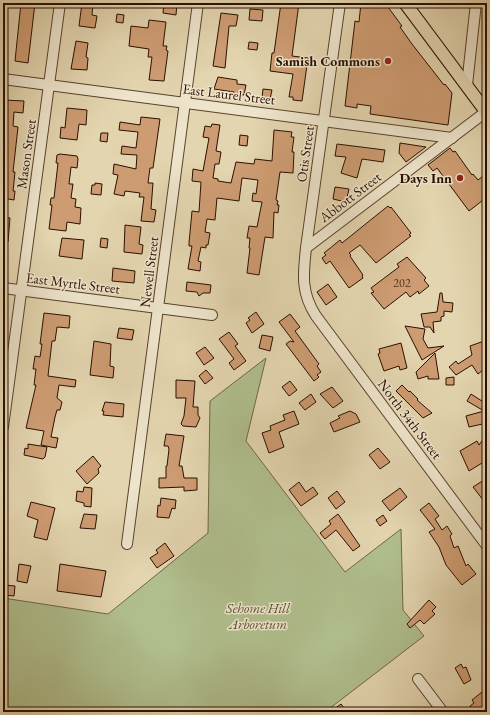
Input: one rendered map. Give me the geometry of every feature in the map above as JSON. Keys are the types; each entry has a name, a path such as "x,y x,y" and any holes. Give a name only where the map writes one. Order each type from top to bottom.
{"main road":[{"path":"405,3 487,112"}],"street":[{"name":"Mason Street","path":"3,427 60,3"},
{"name":"Newell Street","path":"127,544 198,3"},
{"name":"Otis Street","path":"311,308 305,294 303,279 340,3"},
{"path":"467,85 476,3"},
{"name":"East Laurel Street","path":"3,79 452,138"},
{"name":"Abbott Street","path":"306,248 487,112"},
{"name":"East Myrtle Street","path":"3,288 212,315"},
{"name":"North 34th Street","path":"311,308 487,546"},
{"path":"418,679 443,712"}],"green space":[{"name":"Sehome Hill Arboretum","path":"266,358 246,441 345,572 401,529 403,610 424,636 325,712 3,712 3,598 108,614 208,533 210,401"}],"building":[{"path":"21,3 35,3 28,63 15,61"},
{"path":"82,3 93,3 92,15 97,16 95,28 79,26"},
{"path":"164,3 177,3 176,15 163,13"},
{"path":"281,3 299,3 292,56 308,58 302,101 293,100 293,97 289,97 293,74 270,71"},
{"name":"Samish Commons","path":"361,3 385,3 402,26 400,27 412,44 452,93 448,125 370,114 371,106 357,104 357,108 345,106 355,21 359,22"},
{"path":"250,9 263,10 262,21 249,20"},
{"path":"221,13 238,15 236,26 229,26 225,68 213,66"},
{"path":"117,14 124,15 123,23 116,22"},
{"path":"149,20 166,22 163,46 167,46 166,50 168,51 164,81 149,80 152,57 148,57 149,49 129,46 131,26 148,28"},
{"path":"76,41 88,43 86,57 88,58 87,70 71,69"},
{"path":"249,42 258,43 257,50 248,49"},
{"path":"218,77 237,80 237,84 246,85 244,95 214,89"},
{"path":"263,89 272,90 270,99 262,98"},
{"path":"4,100 24,101 23,113 14,112 13,126 18,127 13,172 15,172 13,191 15,191 14,200 3,198 3,171 6,172 7,158 3,158"},
{"path":"67,108 87,110 86,125 79,124 77,140 60,138 61,127 65,128"},
{"path":"141,117 160,119 153,168 150,168 148,183 153,183 151,209 156,210 154,222 141,221 144,197 139,197 140,193 125,191 124,196 114,194 118,175 113,174 114,164 136,169 137,155 121,154 122,146 136,148 138,132 119,130 120,122 140,125"},
{"path":"212,124 220,125 216,151 221,152 219,164 215,164 213,178 218,179 218,181 231,183 236,162 254,164 255,159 272,161 274,130 292,132 291,137 294,137 292,152 294,152 293,173 280,172 276,200 278,201 277,205 279,205 278,213 274,212 273,238 265,237 259,275 247,273 250,238 247,238 249,226 257,227 262,202 252,201 253,193 256,194 258,180 242,178 239,201 217,198 215,220 207,219 205,232 210,233 208,245 206,245 206,248 201,247 198,261 201,262 200,271 188,269 192,246 189,246 189,243 192,211 199,212 201,182 192,181 193,169 203,171 209,138 203,137 205,126 211,127"},
{"path":"101,133 108,133 107,142 100,141"},
{"path":"240,135 248,136 247,146 239,145"},
{"path":"400,143 426,147 406,162 399,153"},
{"path":"337,144 385,150 383,162 362,159 357,178 341,173 346,157 335,156"},
{"name":"Days Inn","path":"450,148 453,152 455,151 472,175 473,174 478,180 483,176 487,181 487,188 484,190 487,197 469,211 437,168 433,171 428,165"},
{"path":"57,155 77,156 78,159 77,168 71,167 69,184 73,184 71,198 76,199 75,207 81,208 80,224 67,222 66,231 49,229 52,205 50,205 51,198 54,198 58,163 56,163"},
{"path":"95,183 102,184 101,195 91,194 92,185 95,185"},
{"path":"335,187 349,189 346,202 333,199"},
{"path":"388,206 390,208 391,207 411,233 409,235 411,236 376,263 360,245 349,253 363,275 363,278 349,288 330,261 326,264 322,258 326,255 324,253 340,240 342,243"},
{"path":"3,217 10,218 8,242 3,242"},
{"path":"125,225 141,227 139,244 143,245 142,254 124,252"},
{"path":"62,238 84,240 82,259 59,256"},
{"path":"101,238 108,239 107,248 100,247"},
{"path":"407,257 426,278 424,280 429,286 419,294 418,291 410,297 406,292 384,309 371,293 374,292 371,288 399,267 397,264"},
{"path":"113,268 135,271 134,283 112,281"},
{"path":"187,282 211,285 210,293 203,293 199,296 197,292 186,291"},
{"path":"328,284 337,297 326,305 317,292"},
{"path":"440,293 442,293 443,302 453,303 452,312 444,311 444,316 441,317 441,321 433,322 434,333 430,327 424,327 421,314 437,312"},
{"path":"256,312 264,324 252,333 246,323 250,320 248,318"},
{"path":"44,313 70,316 69,328 57,327 55,341 52,341 48,376 76,380 75,387 59,385 57,398 62,402 60,410 57,410 51,437 58,438 56,448 41,445 44,431 26,428 36,385 34,385 36,369 33,369 35,356 40,357"},
{"path":"290,314 300,327 295,331 319,364 317,366 321,372 317,375 319,377 314,381 286,344 290,341 294,342 279,322"},
{"path":"405,326 425,329 423,339 428,348 444,346 422,360"},
{"path":"119,328 134,330 132,340 117,338"},
{"path":"229,332 238,344 235,346 246,361 234,370 229,363 234,359 219,339"},
{"path":"262,335 273,337 270,351 259,348"},
{"path":"487,340 487,367 478,374 472,365 456,375 449,367 456,361 458,364 472,355 470,346"},
{"path":"94,341 111,344 110,366 114,367 113,378 90,375"},
{"path":"401,343 407,368 400,370 399,366 384,371 378,354 380,353 379,349"},
{"path":"205,347 214,358 204,365 196,353"},
{"path":"435,353 439,379 428,379 428,376 418,379 416,372"},
{"path":"206,370 213,378 205,384 199,376"},
{"path":"454,377 454,385 446,385 446,378"},
{"path":"176,380 195,381 193,407 198,407 198,415 200,418 196,427 183,426 181,424 184,416 186,398 176,398"},
{"path":"290,381 297,390 289,396 282,387"},
{"path":"402,385 432,413 423,418 396,391"},
{"path":"332,387 343,401 333,408 320,394"},
{"path":"311,394 316,402 305,410 299,403"},
{"path":"471,394 485,403 483,405 485,415 487,414 487,423 469,427 466,416 484,411 467,401"},
{"path":"105,402 124,404 123,417 103,415 104,411 102,411"},
{"path":"294,411 299,424 279,432 284,447 269,453 262,433 271,430 270,426 285,420 283,415"},
{"path":"350,411 356,414 360,422 334,432 330,423 340,418 338,416"},
{"path":"166,434 184,436 179,466 182,466 184,478 197,478 197,490 184,491 184,487 159,488 159,478 166,478 166,466 169,449 168,446 164,446"},
{"path":"487,434 487,460 469,471 460,451 477,441 479,445"},
{"path":"28,444 47,447 45,457 43,459 24,455 25,448 28,449"},
{"path":"378,448 390,462 380,469 369,455"},
{"path":"93,456 101,466 98,469 99,473 87,484 76,471"},
{"path":"484,480 487,484 487,505 473,487"},
{"path":"299,482 306,492 313,487 318,494 301,506 289,490"},
{"path":"84,487 92,488 91,507 84,506 84,503 76,501 77,491 83,492"},
{"path":"400,488 407,497 390,511 382,501"},
{"path":"337,491 345,502 336,509 328,498"},
{"path":"161,498 176,500 175,509 172,508 169,518 157,517 158,505 160,506"},
{"path":"31,502 55,508 47,540 34,537 38,520 27,516"},
{"path":"429,503 439,516 435,519 442,530 447,526 452,534 450,536 454,548 458,546 466,566 468,564 476,574 462,585 446,565 439,547 429,532 435,529 420,510"},
{"path":"84,514 97,515 95,529 80,528"},
{"path":"338,514 360,546 353,551 336,530 325,539 320,533 331,524 329,521"},
{"path":"383,515 387,521 380,526 376,520"},
{"path":"165,543 174,556 157,568 150,558 158,553 156,550"},
{"path":"19,564 31,566 27,583 17,581"},
{"path":"60,564 106,571 101,597 57,591"},
{"path":"3,585 15,586 14,596 3,595"},
{"path":"429,600 436,607 432,611 435,614 424,624 420,620 410,628 407,624"},
{"path":"461,664 463,668 466,667 471,680 464,684 455,668"},
{"path":"482,692 487,699 487,706 483,709 485,712 475,712 470,706 474,703 472,700"},
{"path":"341,704 347,712 330,712"}],"place":[{"name":"Samish Commons","path":"388,61"},
{"name":"Days Inn","path":"460,178"}]}
